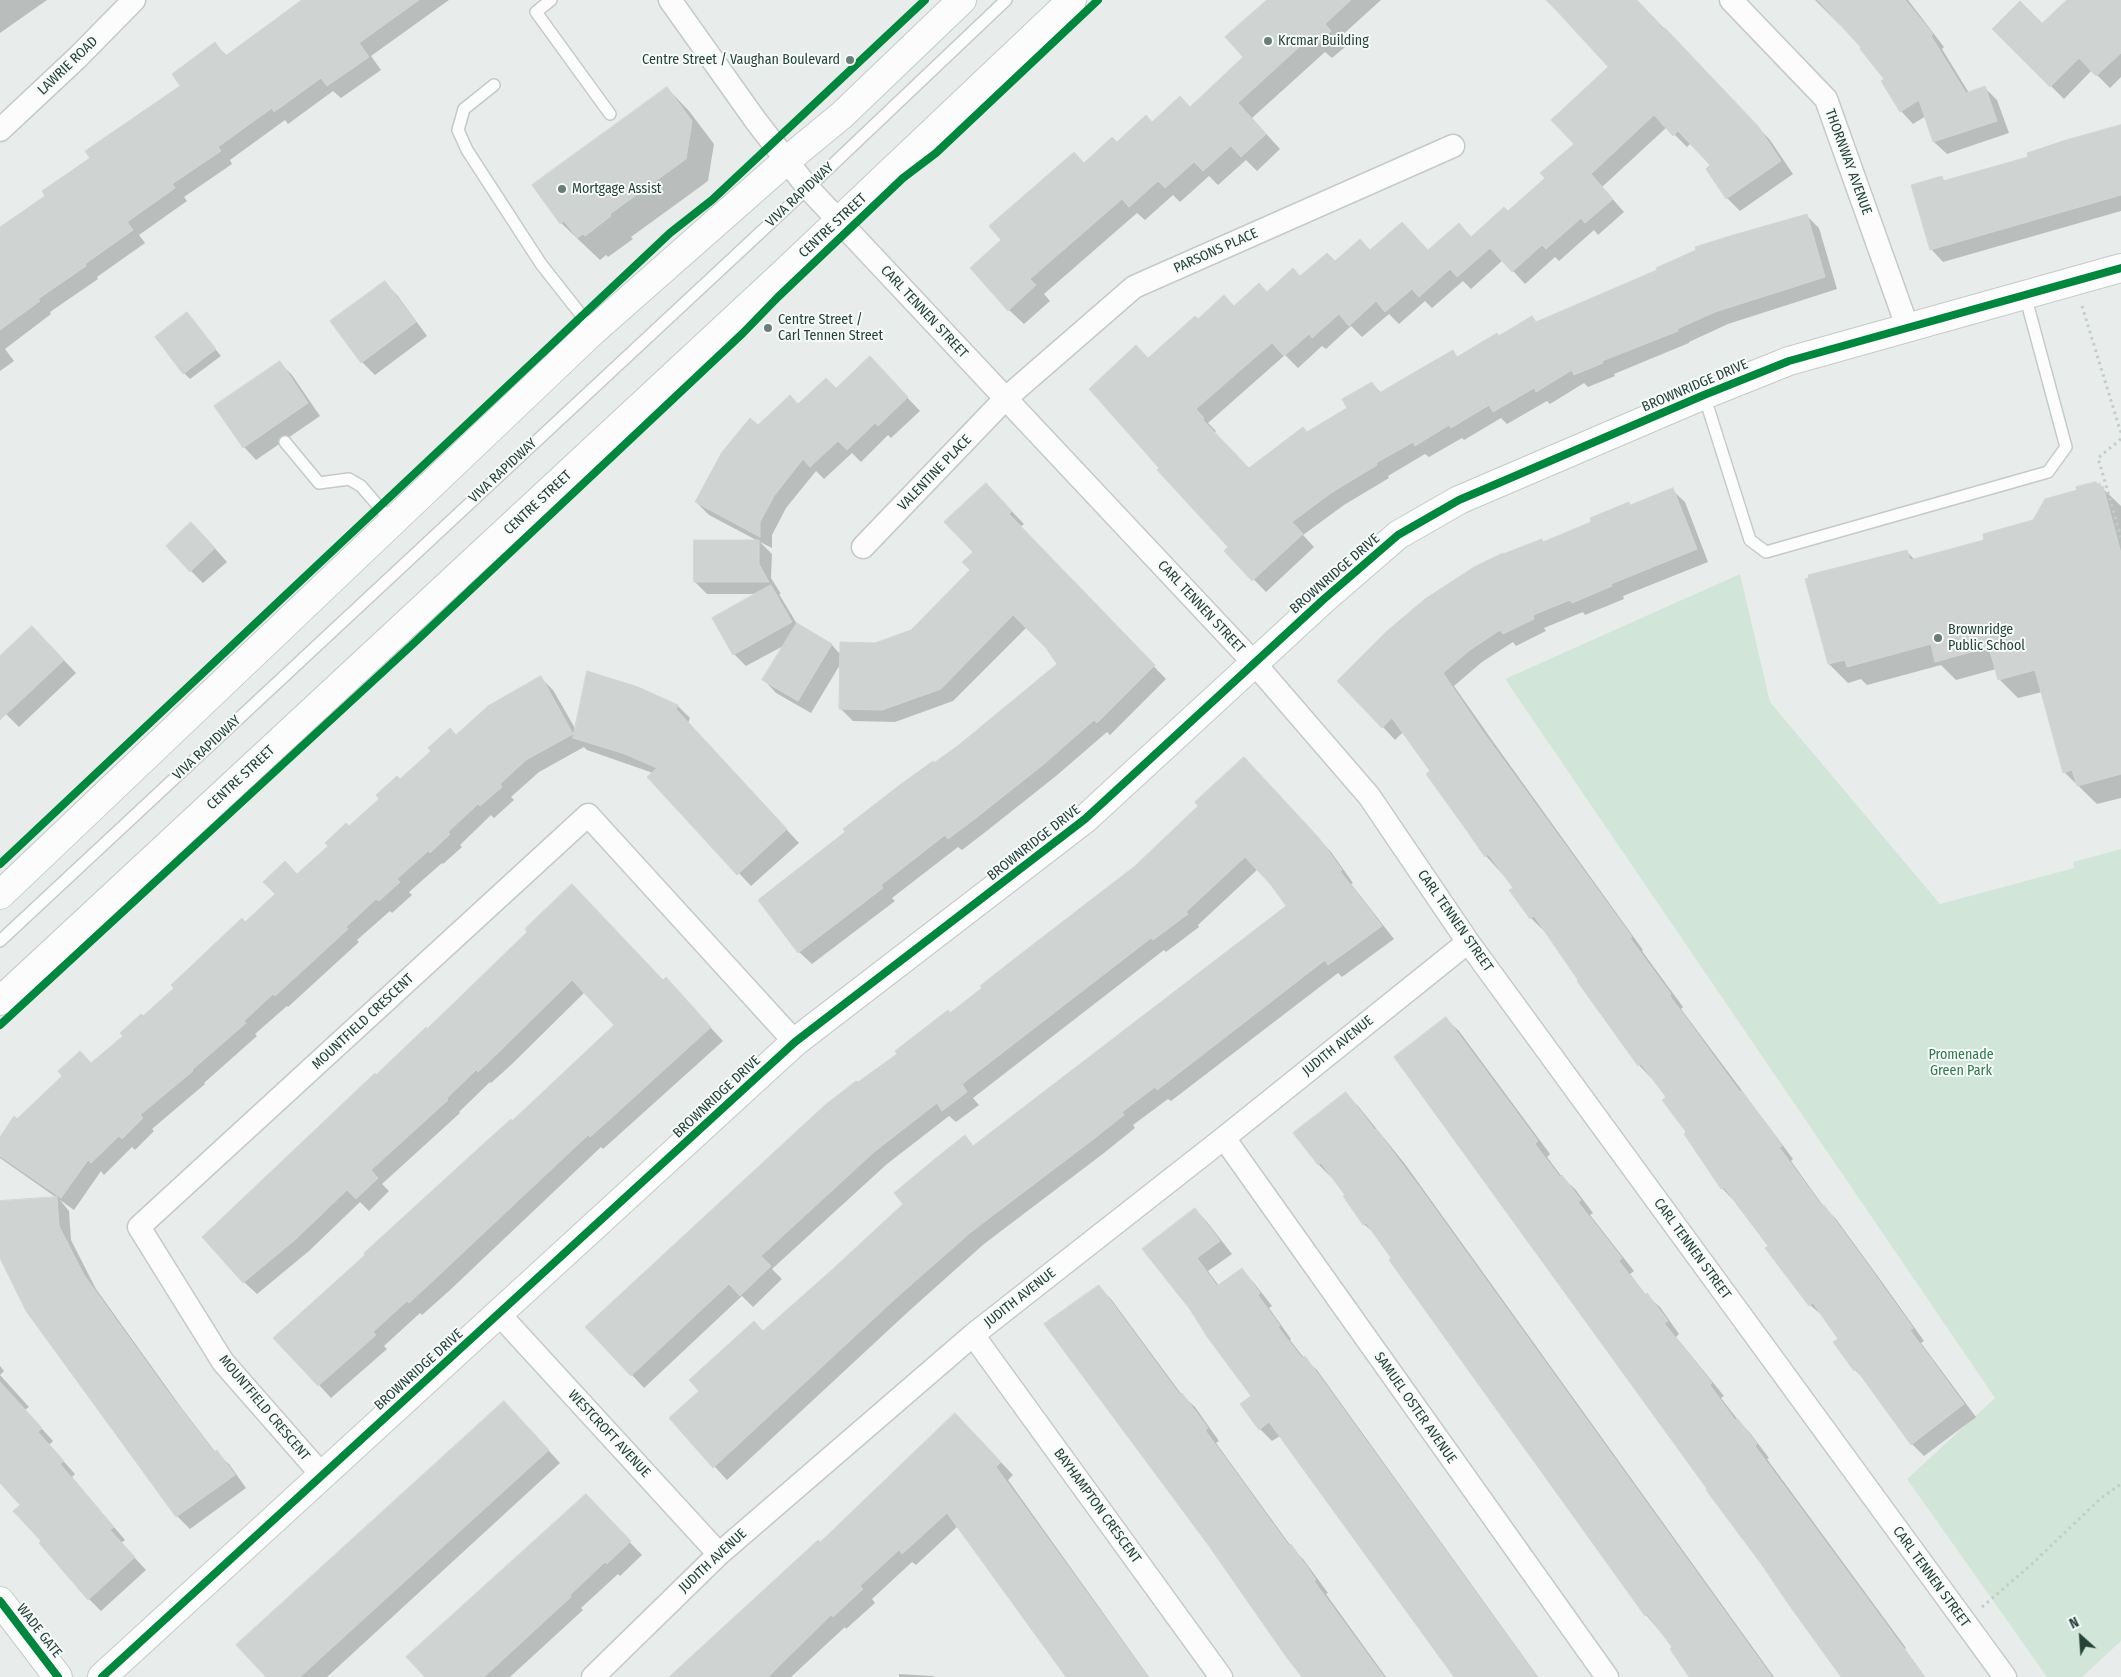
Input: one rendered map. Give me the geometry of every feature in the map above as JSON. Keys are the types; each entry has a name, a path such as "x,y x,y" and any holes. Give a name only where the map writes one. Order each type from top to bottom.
{"main road":[{"path":"0,895 592,332 786,161 842,115 962,0"},
{"name":"CENTRE STREET","path":"0,1001 406,626 1072,0"},
{"name":"BROWNRIDGE DRIVE","path":"102,1677 795,1042 1085,819 1324,599 1398,535 1459,500 1704,395 1789,361 1907,326 2121,268"},
{"name":"WADE GATE","path":"0,1601 58,1677"}],"street":[{"name":"LAWRIE ROAD","path":"0,130 78,58 134,0"},
{"name":"CARL TENNEN STREET","path":"670,0 786,161 808,188 1254,664 1369,796 1468,942 2005,1677"},
{"name":"THORNWAY AVENUE","path":"1731,0 1826,99 1907,326"},
{"name":"PARSONS PLACE","path":"1006,399 1134,287 1453,146"},
{"name":"VALENTINE PLACE","path":"864,547 1006,399"},
{"name":"MOUNTFIELD CRESCENT","path":"322,1475 223,1362 139,1227 588,815 795,1042"},
{"name":"JUDITH AVENUE","path":"593,1677 719,1554 973,1335 1224,1138 1468,942"},
{"name":"SAMUEL OSTER AVENUE","path":"1224,1138 1607,1677"},
{"name":"WESTCROFT AVENUE","path":"499,1314 719,1554"},
{"name":"BAYHAMPTON CRESCENT","path":"973,1335 1221,1677"}],"lane":[{"path":"551,0 536,12 610,114"},
{"name":"VIVA RAPIDWAY","path":"0,941 808,188 1006,0"},
{"path":"494,85 464,109 458,130 467,150 541,264 582,316 592,332"},
{"path":"1704,395 1750,540 1766,552 2048,472 2066,447 2025,295"},
{"path":"285,442 319,483 349,479 361,486 392,522"}],"path":[{"path":"2075,281 2121,433"},
{"path":"2121,438 2098,458 2121,537"},
{"path":"1964,1622 2032,1564 2101,1498 2121,1484"}],"green space":[{"name":"Promenade Green Park","path":"1740,574 1770,702 1940,904 2074,868 2073,862 2121,849 2121,1641 2082,1677 2047,1677 1907,1479 1995,1398 1505,679"}],"building":[{"path":"302,0 419,0 359,43 369,57 327,86 321,78 274,112 272,108 218,147 221,151 172,184 175,188 127,222 133,230 85,264 86,266 38,299 40,301 0,330 0,227 45,196 42,191 90,158 85,151 180,86 172,74 215,42 225,56"},
{"path":"1267,0 1351,0 1325,24 1331,31 1317,45 1310,37 1238,103 1266,134 1241,157 1231,146 1203,171 1194,162 1165,188 1158,181 1129,207 1122,199 1030,279 1036,285 1008,311 970,268 1001,240 989,226 1074,152 1084,163 1112,137 1117,142 1146,115 1152,122 1180,96 1190,107 1243,57 1225,37"},
{"path":"1547,0 1637,0 1758,126 1781,161 1726,199 1706,169 1710,165 1678,131 1673,136 1654,115 1591,174 1613,199 1585,223 1581,218 1546,249 1542,245 1512,272 1490,248 1457,277 1450,269 1419,297 1412,289 1385,312 1376,301 1349,326 1339,314 1312,338 1309,334 1284,356 1272,343 1244,367 1196,409 1204,418 1203,420 1249,468 1303,427 1307,432 1347,408 1342,399 1372,382 1379,393 1453,350 1457,357 1497,333 1499,336 1532,316 1536,322 1657,270 1656,268 1696,250 1695,247 1807,214 1825,277 1715,312 1677,329 1678,331 1602,361 1603,363 1574,375 1572,370 1536,392 1534,388 1493,412 1489,405 1451,428 1449,425 1415,446 1413,442 1376,463 1377,465 1331,493 1292,522 1303,534 1252,581 1224,551 1228,547 1157,470 1159,468 1089,389 1136,345 1148,358 1195,316 1198,319 1224,295 1234,306 1259,283 1267,292 1293,268 1300,276 1327,253 1335,261 1360,239 1370,250 1402,222 1428,250 1459,223 1471,237 1504,207 1508,211 1545,178 1540,173 1574,144 1551,120 1608,67"},
{"path":"1818,0 1905,0 1933,34 1931,36 1966,93 1985,86 1997,121 1933,142 1919,100 1900,112 1881,81 1884,79 1861,48"},
{"path":"2067,0 2121,0 2121,53 2096,76 2079,58 2050,87 1992,29 2020,1 2042,23"},
{"path":"667,87 692,121 686,159 610,214 611,216 585,236 583,234 577,238 564,221 560,224 532,185"},
{"path":"2121,125 2121,195 1930,250 1911,185 1942,176 1943,181 2028,157 2027,153"},
{"path":"385,281 416,322 361,363 330,321"},
{"path":"187,312 216,349 183,374 155,337"},
{"path":"870,356 908,397 878,426 875,423 847,450 838,441 810,467 803,459 774,496 760,522 760,537 695,502 722,452 750,418 758,425 790,395 798,404 826,378 836,388"},
{"path":"280,361 308,403 243,448 214,406"},
{"path":"2096,482 2097,484 2100,483 2101,487 2103,486 2121,553 2121,774 2077,786 2072,770 2063,773 2035,670 1998,680 1989,647 1935,662 1931,644 1847,667 1845,660 1828,664 1805,579 1809,578 1808,575 1907,550 1910,560 1984,540 1983,534 2033,520 2045,499 2077,490 2076,487"},
{"path":"986,483 1012,511 1009,514 1155,665 1097,723 1094,720 1044,764 976,818 948,839 945,835 881,885 883,888 798,953 758,900 845,832 843,829 901,784 960,744 1057,664 1046,648 1013,615 941,689 882,710 839,709 840,642 875,643 911,630 970,570 962,562 973,552 944,522"},
{"path":"1673,488 1697,549 1611,584 1612,586 1572,603 1570,600 1533,615 1534,619 1503,634 1500,630 1470,650 1443,673 1481,729 1632,937 1630,938 1671,994 1670,996 1782,1146 1779,1147 1822,1206 1824,1205 1870,1268 1913,1328 1910,1330 1964,1404 1911,1445 1856,1369 1854,1371 1833,1342 1838,1339 1813,1303 1809,1306 1765,1248 1768,1246 1724,1187 1721,1189 1684,1134 1686,1132 1662,1100 1666,1097 1641,1064 1638,1066 1577,981 1534,916 1530,919 1509,890 1513,888 1488,854 1485,857 1426,774 1430,771 1392,718 1382,728 1337,681 1387,631 1425,599 1474,567 1503,553 1542,539 1543,542 1591,522 1590,518 1629,502 1630,505"},
{"path":"191,522 215,548 190,572 166,546"},
{"path":"694,540 759,540 759,564 769,582 694,582"},
{"path":"771,585 792,622 733,655 712,618"},
{"path":"797,623 832,644 798,701 762,680"},
{"path":"32,626 64,660 0,720 0,656"},
{"path":"587,671 638,687 678,705 676,709 787,829 737,875 647,777 657,768 625,754 573,738"},
{"path":"541,676 573,734 526,760 500,784 502,787 480,806 478,804 448,832 450,834 430,853 428,851 397,879 400,882 379,901 376,899 346,927 348,929 275,996 273,994 244,1021 246,1023 193,1071 140,1115 143,1118 122,1139 119,1136 91,1163 88,1160 61,1198 0,1156 0,1137 14,1116 17,1119 62,1076 58,1071 80,1051 91,1063 123,1036 120,1033 141,1014 143,1016 174,988 171,985 242,918 245,922 275,894 263,882 285,861 297,874 328,846 325,843 346,823 349,826 379,799 376,795 397,776 400,779 431,751 428,748 450,728 456,735 488,706"},
{"path":"1244,757 1319,838 1342,870 1340,871 1382,926 1328,965 1325,960 1157,1090 1155,1087 1122,1112 1124,1115 971,1232 896,1298 713,1468 669,1418 699,1391 689,1380 754,1321 763,1331 834,1268 903,1204 894,1193 936,1158 965,1135 973,1146 1286,906 1271,885 1245,857 1186,912 1188,914 1153,940 1151,938 962,1084 967,1092 942,1111 937,1103 874,1152 761,1256 771,1266 740,1296 729,1284 631,1376 585,1327 825,1105 856,1081 858,1082 897,1054 895,1051 948,1010 950,1013 982,988 980,986 1135,866 1198,806 1195,802"},
{"path":"572,884 663,980 666,977 711,1027 590,1137 588,1135 409,1303 407,1301 373,1332 376,1335 318,1386 273,1338 480,1147 511,1119 512,1121 614,1025 572,980 478,1072 476,1070 447,1098 448,1100 371,1170 378,1178 356,1199 347,1190 296,1239 243,1283 202,1237 375,1073 376,1075 426,1027 427,1029 527,932 525,929"},
{"path":"1446,1017 1538,1141 1535,1144 1560,1177 1562,1175 1581,1200 1578,1202 1622,1258 1619,1261 1668,1321 1664,1323 1712,1383 1710,1385 1735,1420 1738,1419 1757,1444 1755,1446 1925,1677 1841,1677 1394,1057"},
{"path":"1346,1092 1420,1188 1772,1677 1689,1677 1670,1649 1672,1647 1647,1614 1645,1616 1389,1260 1391,1258 1366,1223 1363,1225 1343,1196 1345,1195 1321,1163 1318,1165 1293,1133"},
{"path":"57,1197 59,1226 84,1275 168,1392 214,1452 217,1450 235,1475 176,1517 26,1311 0,1258 0,1201"},
{"path":"1195,1208 1220,1241 1197,1258 1217,1286 1242,1268 1260,1293 1258,1295 1280,1326 1278,1327 1302,1358 1305,1356 1537,1677 1454,1677 1269,1422 1259,1430 1240,1404 1251,1396 1208,1338 1189,1308 1142,1249"},
{"path":"1099,1285 1180,1395 1182,1393 1208,1428 1205,1430 1289,1546 1291,1544 1316,1580 1314,1581 1384,1677 1302,1677 1209,1546 1044,1324"},
{"path":"0,1382 42,1428 38,1432 64,1461 60,1464 114,1527 110,1530 135,1557 88,1600 39,1543 41,1541 13,1511 20,1505 0,1483"},
{"path":"504,1401 549,1450 300,1677 266,1677 236,1645"},
{"path":"955,1413 1001,1462 996,1467 1148,1677 1066,1677 947,1513 902,1554 899,1550 860,1586 863,1589 833,1617 831,1615 768,1677 669,1677 818,1540 820,1542"},
{"path":"586,1494 631,1541 607,1564 605,1562 570,1595 571,1597 484,1677 425,1677 406,1657"}],"cycle path":[{"path":"0,864 670,233 712,200 925,0"},
{"path":"0,1025 414,643 743,333 778,297 903,178 936,153 1098,0"},
{"path":"102,1677 795,1042 1085,819 1324,599 1398,535 1459,500 1704,395 1789,361 2121,268"},
{"path":"0,1601 58,1677"}],"place":[{"name":"Krcmar Building","path":"1268,41"},
{"name":"Centre Street / Vaughan Boulevard","path":"850,60"},
{"name":"Mortgage Assist","path":"562,189"},
{"name":"Centre Street / Carl Tennen Street","path":"768,328"},
{"name":"Brownridge Public School","path":"1938,638"}]}
